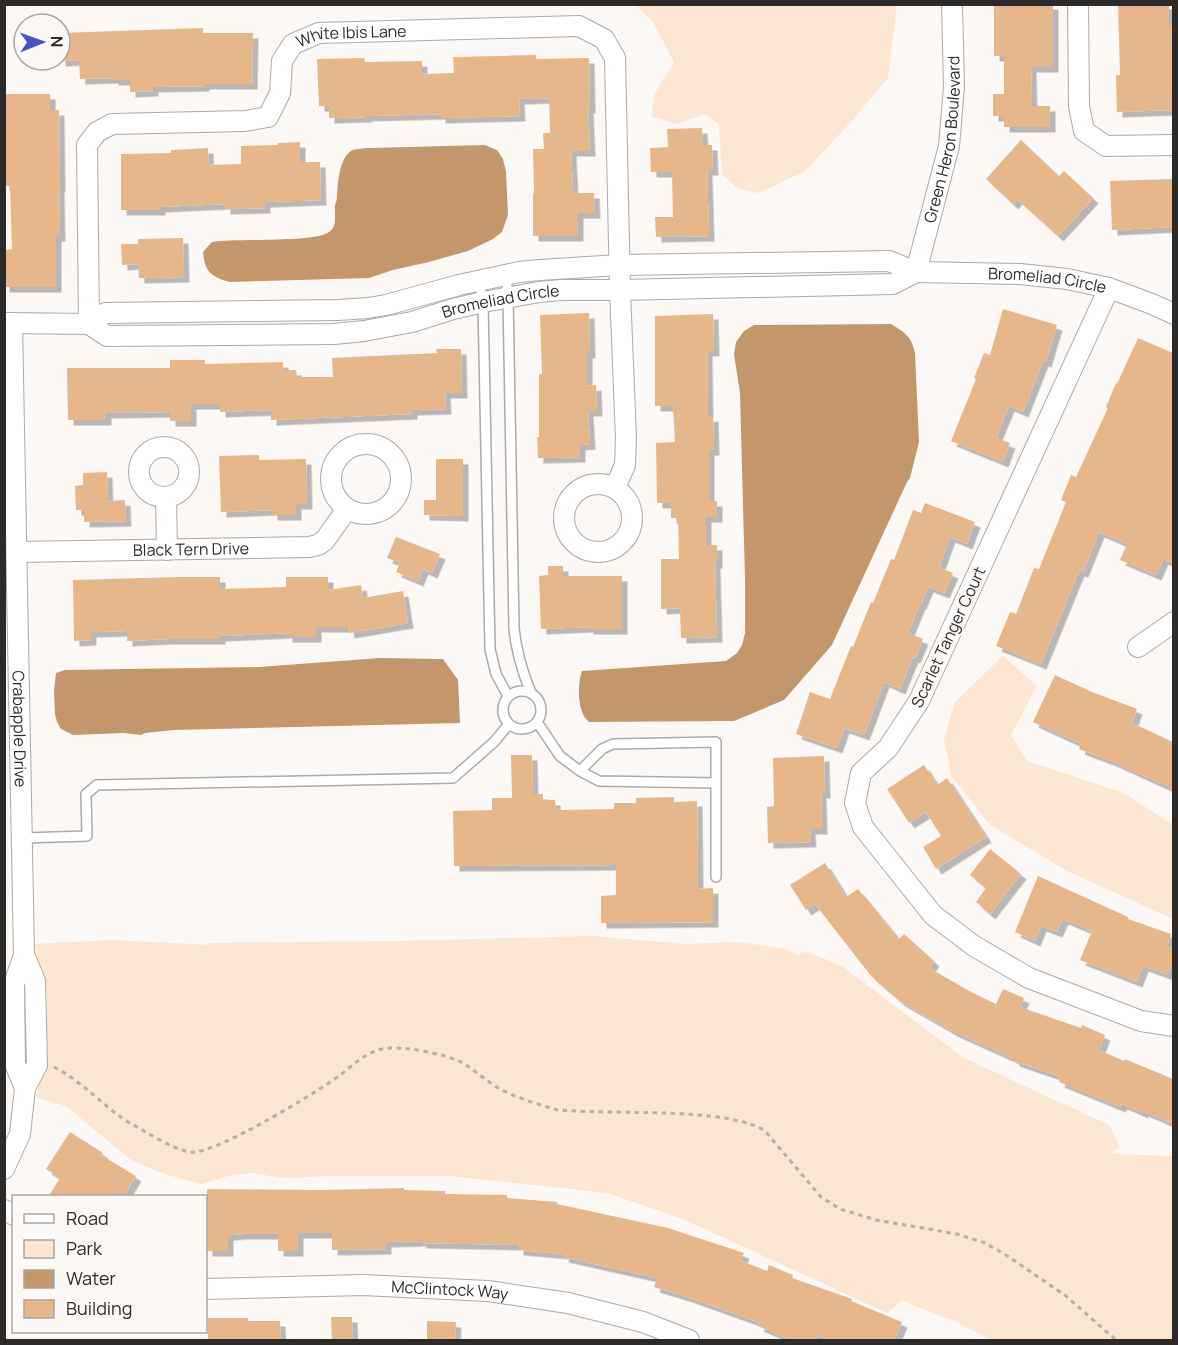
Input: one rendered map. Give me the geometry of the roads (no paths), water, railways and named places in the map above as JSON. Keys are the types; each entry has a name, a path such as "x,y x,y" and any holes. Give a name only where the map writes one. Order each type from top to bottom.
{"street":[{"name":"Green Heron Boulevard","path":"916,272 949,146 954,87 952,4"},
{"path":"1078,4 1079,106 1084,131 1106,146 1173,145"},
{"name":"White Ibis Lane","path":"89,324 87,145 96,132 112,124 245,121 268,117 280,93 282,61 293,44 319,33 579,26 604,39 615,58 619,265 626,438 625,465 615,488"},
{"name":"Bromeliad Circle","path":"89,324 105,313 368,308 479,280 540,270 619,265 889,261 916,272 1020,274 1067,279 1109,288 1173,314"},
{"name":"Bromeliad Circle","path":"8,323 89,324 107,336 334,334 386,328 453,309 538,292 893,284 916,272"},
{"name":"Scarlet Tanger Court","path":"1109,288 919,701 888,748 861,773 855,803 863,827 933,915 975,946 1029,978 1141,1021 1173,1026"},
{"name":"Crabapple Drive","path":"4,1170 20,1134 26,1088 15,1064 14,984 24,955 14,839 17,552 8,323"},
{"path":"166,498 167,550"},
{"name":"Black Tern Drive","path":"17,552 309,548 325,540 348,509"},
{"path":"1138,647 1173,621"},
{"name":"McClintock Way","path":"207,1289 363,1286 488,1291 568,1303 643,1322 689,1341"}],"lane":[{"path":"506,275 513,628 521,666 531,693"},
{"path":"479,280 483,302 490,649 496,674 508,696"},
{"path":"519,691 531,693 540,703 541,710 537,722 526,729 514,728 505,719 502,707 508,696 519,691"},
{"path":"537,722 560,756 580,771 599,781 716,783"},
{"path":"14,839 87,836 86,794 97,785 453,778 488,748 509,724"},
{"path":"580,771 602,749 613,744 716,742 716,878"}],"water":[{"path":"485,145 497,150 503,159 506,172 508,215 502,232 468,251 369,278 230,282 214,276 207,269 203,252 212,242 308,238 329,232 335,223 335,205 342,164 348,153 353,150"},
{"path":"891,324 907,335 915,353 919,442 910,478 832,645 784,700 734,721 589,722 582,712 579,698 582,671 726,661 737,653 742,645 745,633 745,579 740,393 734,354 736,342 744,331 754,325"},
{"path":"380,658 443,659 458,680 460,723 174,730 141,735 124,733 73,735 61,729 55,714 56,673 65,670 259,667"}]}
